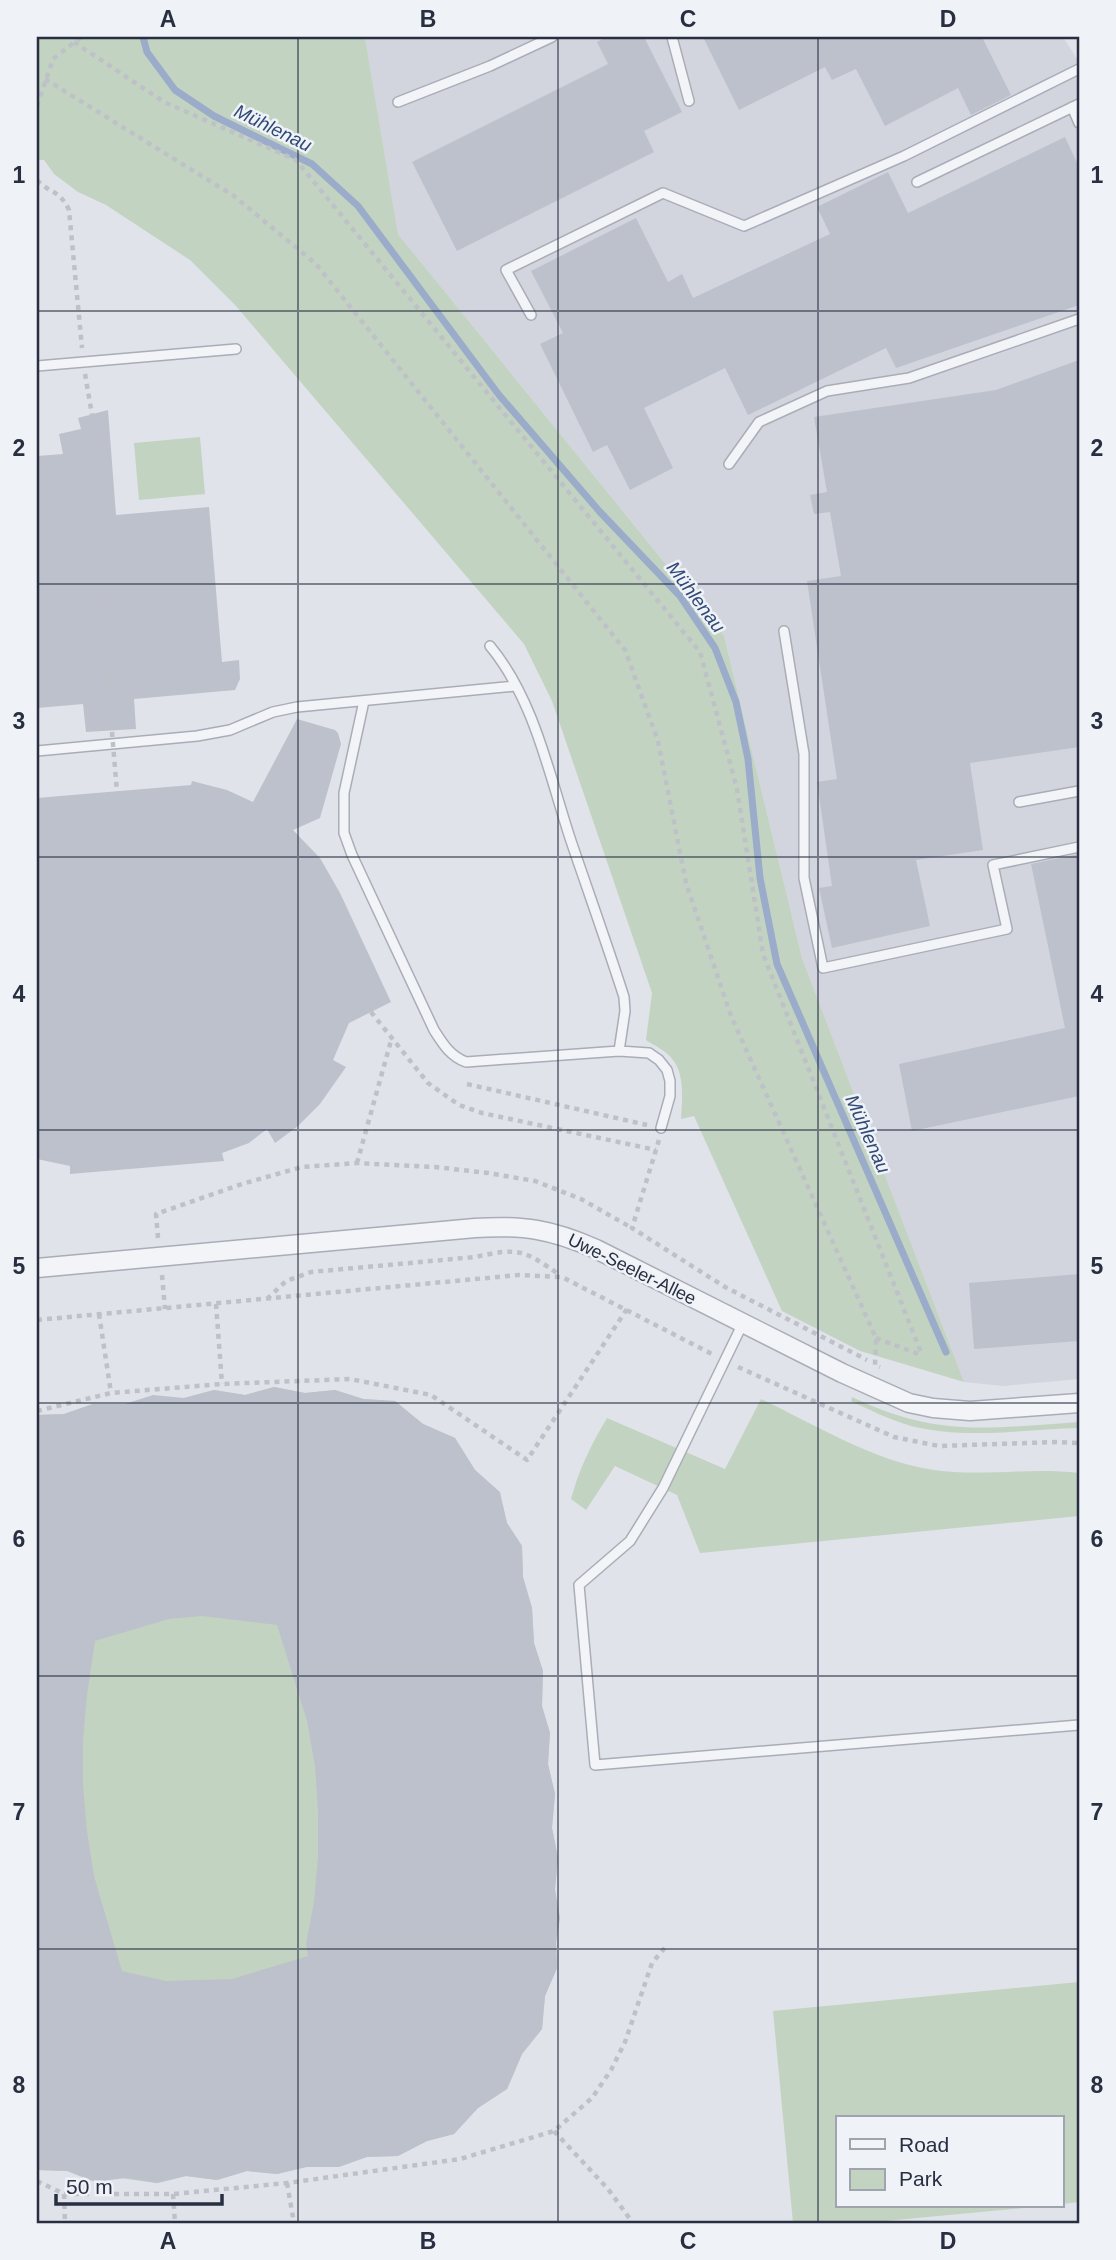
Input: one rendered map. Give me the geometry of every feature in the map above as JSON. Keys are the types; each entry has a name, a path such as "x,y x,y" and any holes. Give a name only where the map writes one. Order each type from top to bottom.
{"street":[{"name":"Uwe-Seeler-Allee","path":"37,1268 475,1228 536,1228 574,1239 891,1396 933,1408 978,1410 1079,1402"}],"lane":[{"path":"398,102 489,66 552,37"},
{"path":"672,37 689,101"},
{"path":"531,315 506,270 663,193 744,226 904,156 1079,69"},
{"path":"917,182 1075,106 1079,123"},
{"path":"729,464 759,422 827,391 909,379 1079,319"},
{"path":"37,366 236,349"},
{"path":"784,631 804,754 804,878 823,968 1007,929 993,865 1079,847"},
{"path":"490,646 515,686 536,731 624,997 625,1011 619,1051"},
{"path":"37,751 163,741 219,732 273,712 297,707 515,686"},
{"path":"365,701 344,793 344,833 434,1030 446,1049 457,1059 467,1062 619,1051 649,1053 667,1070 670,1081 670,1096 662,1128"},
{"path":"1019,802 1079,791"},
{"path":"743,1323 663,1488 630,1541 579,1585 595,1765 1079,1725"}],"path":[{"path":"37,106 53,59 81,37"},
{"path":"74,42 164,102 296,160 700,652 737,789 763,954 922,1355 876,1338"},
{"path":"45,79 234,196 316,264 625,650 658,741 686,883 731,1016 876,1338 875,1365"},
{"path":"37,180 60,195 69,210 83,363 102,473 100,521 117,792"},
{"path":"371,1012 428,1083 459,1105 482,1113 656,1150"},
{"path":"357,1163 392,1037"},
{"path":"467,1084 662,1128 632,1228"},
{"path":"156,1214 242,1184 302,1167 357,1163 435,1167 535,1181 581,1199 725,1287 884,1369"},
{"path":"267,1300 286,1281 311,1272 475,1257 496,1252 527,1253 562,1277 726,1361 894,1437 939,1446 1079,1443"},
{"path":"37,1320 519,1275 562,1277"},
{"path":"216,1304 222,1384"},
{"path":"37,1411 111,1393 222,1384 350,1379 431,1395 527,1460 627,1309"},
{"path":"99,1314 111,1393"},
{"path":"37,2180 64,2194 173,2194 287,2183 460,2160 554,2131 592,2098 611,2070 625,2042 652,1963 668,1944"},
{"path":"554,2131 608,2189 633,2223"},
{"path":"287,2183 294,2223"},
{"path":"64,2194 65,2223"},
{"path":"173,2194 175,2223"}],"shaded area":[{"path":"365,37 1063,37 1079,62 1079,1379 1003,1386 964,1382 802,958 724,636 398,234"}],"green space":[{"path":"37,37 365,37 398,234 724,636 802,958 964,1382 860,1351 782,1311 694,1116 681,1119 682,1088 677,1066 668,1054 646,1040 652,993 552,701 524,644 236,306 190,260 106,205 78,192 54,174 44,160 37,160"},
{"path":"200,437 205,494 139,500 134,443"},
{"path":"274,1387 305,1393 335,1390 364,1399 395,1401 423,1424 455,1438 475,1470 499,1492 507,1523 522,1546 523,1577 532,1608 534,1643 543,1671 542,1706 550,1733 548,1764 555,1794 552,1828 558,1858 555,1889 557,1968 545,1996 542,2029 522,2054 507,2089 478,2108 454,2134 427,2141 398,2156 367,2157 277,2174 247,2171 217,2180 186,2176 157,2183 67,2171 37,2170 37,1415 64,1414 93,1404 125,1404 184,1398 214,1390 245,1395"},
{"path":"852,1397 882,1410 937,1425 990,1428 1079,1422 1079,1428 995,1433 932,1430 888,1418 851,1401"},
{"path":"761,1399 845,1441 911,1465 952,1472 1079,1473 1079,1516 700,1553 677,1495 615,1466 586,1510 571,1499 586,1457 607,1418 725,1469"},
{"path":"1079,1982 1079,2202 1064,2204 1064,2116 836,2116 836,2208 1024,2208 864,2223 793,2223 773,2011"}],"building":[{"path":"606,37 644,37 682,112 644,131 654,152 457,251 412,162 608,64 597,42"},
{"path":"703,37 982,37 1011,95 971,115 958,88 885,126 856,69 832,80 825,67 739,110"},
{"path":"1065,137 1079,167 1079,305 896,368 886,348 748,415 725,368 644,408 673,468 630,490 607,445 593,452 540,344 563,333 531,271 636,218 668,282 682,274 693,298 830,234 817,207 888,172 908,213"},
{"path":"1079,360 1079,747 970,763 983,850 916,860 930,926 832,948 819,888 832,886 817,782 837,779 807,581 841,576 830,512 814,514 810,495 827,492 814,417 996,390"},
{"path":"108,410 116,515 209,507 222,662 239,660 240,679 235,690 134,699 136,729 86,732 83,704 37,708 37,456 63,454 59,434 81,429 78,418"},
{"path":"297,719 335,730 341,744 320,818 293,830 320,858 340,893 391,1002 349,1023 333,1060 346,1067 320,1104 298,1126 275,1143 267,1129 249,1143 222,1153 224,1161 70,1174 70,1166 37,1159 37,798 191,785 192,781 227,790 253,802"},
{"path":"1079,854 1079,1096 912,1131 899,1064 1065,1028 1031,864"},
{"path":"1079,1274 1079,1341 974,1349 969,1283"},
{"path":"274,1387 305,1393 335,1390 363,1399 395,1401 423,1424 455,1438 475,1470 500,1492 507,1523 522,1546 523,1577 532,1608 534,1643 543,1671 542,1706 550,1733 548,1764 555,1794 552,1828 558,1858 555,1889 560,1918 556,1943 557,1968 545,1996 542,2029 522,2054 507,2089 478,2108 454,2134 427,2141 398,2156 367,2157 339,2167 306,2167 277,2174 247,2171 217,2180 186,2176 157,2183 125,2178 95,2182 67,2171 37,2170 37,1415 64,1414 93,1404 125,1404 153,1395 184,1398 214,1390 245,1395","holes":["202,1616 277,1625 307,1721 315,1766 318,1857 314,1902 306,1944 308,1956 232,1979 166,1981 122,1971 94,1876 83,1785 83,1740 95,1641 169,1619"]}],"waterway":[{"name":"Mühlenau","path":"143,37 147,52 175,90 214,116 312,164 358,206 499,395 600,512 680,596 715,648 736,702 748,759 760,878 777,964 946,1352"}]}
